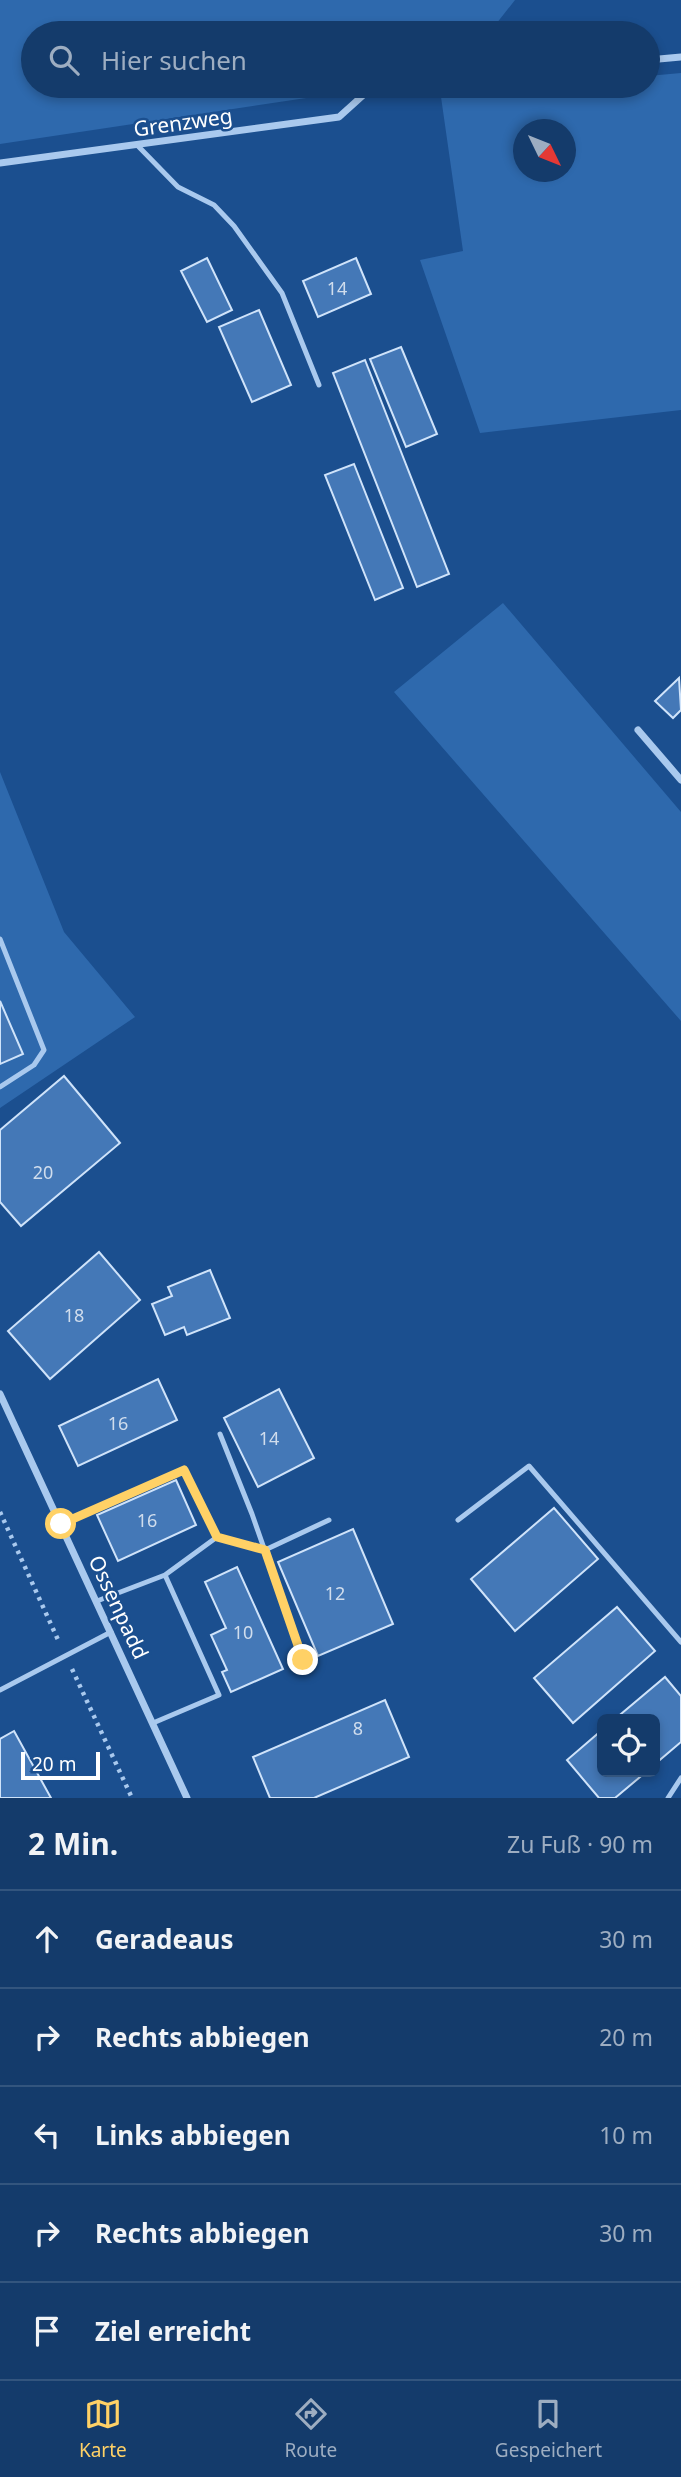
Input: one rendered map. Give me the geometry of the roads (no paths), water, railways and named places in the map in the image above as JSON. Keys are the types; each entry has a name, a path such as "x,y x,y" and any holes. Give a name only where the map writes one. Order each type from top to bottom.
{"street":[{"path":"660,59 681,57"},
{"name":"Grenzweg","path":"0,163 339,117 360,98"},
{"path":"638,730 681,780"},
{"name":"Ossenpadd","path":"0,1394 187,1798"}],"lane":[{"path":"138,146 178,187 214,205 234,226 282,293 319,385"},
{"path":"0,939 44,1050 34,1065 0,1087"},
{"path":"219,1434 265,1550 303,1660"},
{"path":"458,1520 529,1466 681,1642"},
{"path":"61,1524 184,1470 217,1537 265,1550 329,1520"},
{"path":"97,1601 165,1575 217,1537"},
{"path":"153,1723 219,1695 165,1575"},
{"path":"0,1690 111,1632"},
{"path":"668,1798 681,1778"}]}
